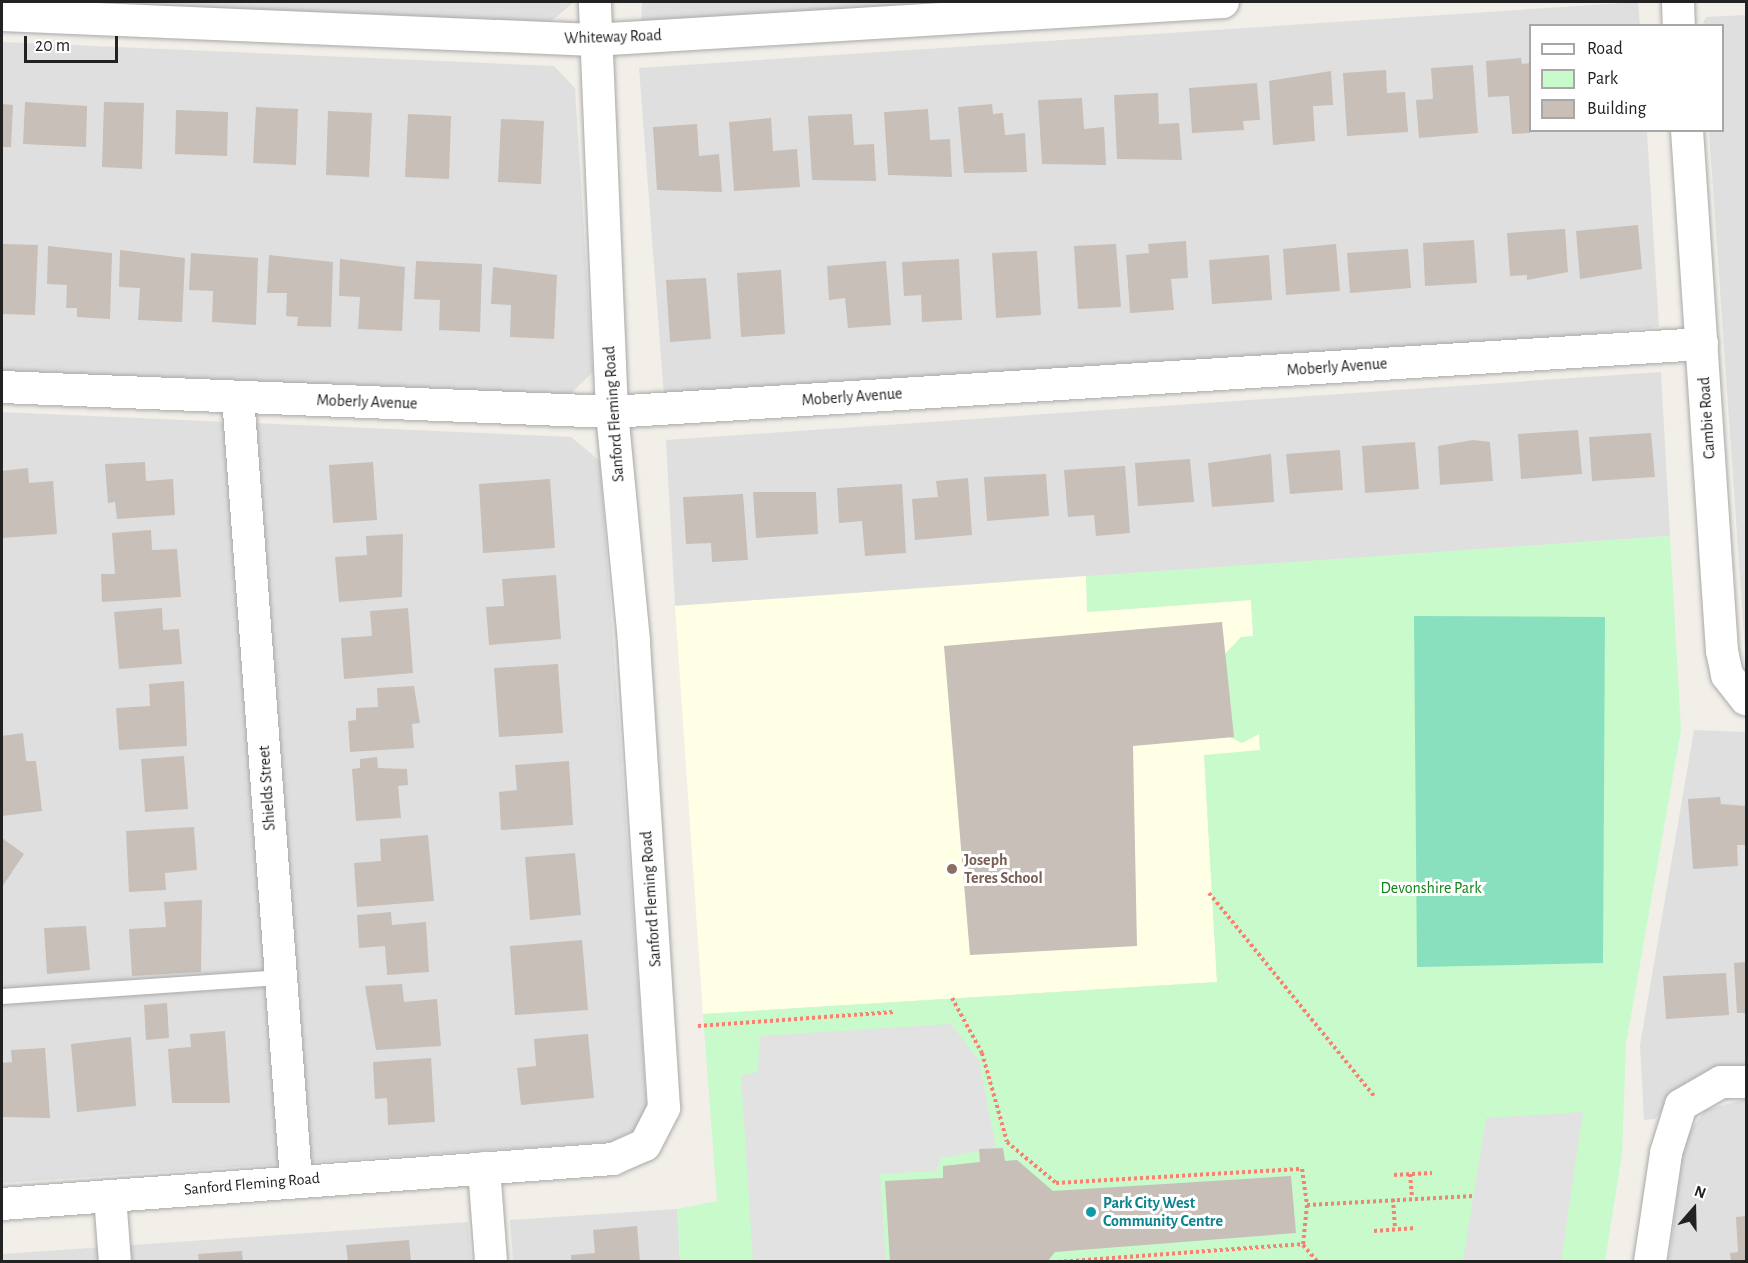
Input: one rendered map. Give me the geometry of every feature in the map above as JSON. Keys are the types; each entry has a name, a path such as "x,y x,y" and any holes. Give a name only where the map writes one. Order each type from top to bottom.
{"street":[{"name":"Sanford Fleming Road","path":"2,1204 296,1180 613,1159 645,1145 664,1108 634,641 612,412 593,40 595,2"},
{"name":"Whiteway Road","path":"2,15 593,40 1223,2"},
{"path":"1678,2 1679,24"},
{"name":"Cambie Road","path":"1687,132 1722,651 1727,675 1746,699"},
{"name":"Moberly Avenue","path":"2,387 612,412 1702,344"},
{"name":"Shields Street","path":"238,397 296,1180"},
{"path":"1650,1262 1666,1153 1682,1105 1721,1082 1746,1082"},
{"path":"484,1168 491,1262"},
{"path":"110,1196 115,1262"}],"lane":[{"path":"2,996 282,977"}],"path":[{"path":"1209,893 1374,1096"},
{"path":"952,998 982,1053 1007,1142 1056,1183 1302,1170 1306,1205 1304,1244 1318,1262"},
{"path":"698,1026 895,1012"},
{"path":"1394,1175 1432,1173"},
{"path":"1410,1174 1412,1198"},
{"path":"1306,1205 1473,1196"},
{"path":"1393,1199 1395,1229"},
{"path":"1374,1231 1416,1228"},
{"path":"1058,1262 1304,1244"}],"shaded area":[{"path":"28,2 574,2 548,24"},
{"path":"642,2 1023,2 641,28"},
{"path":"1638,2 1640,24 1529,24 1529,132 1647,132 1659,327 1230,371 664,396 639,68"},
{"path":"1746,15 1746,665 1709,132 1724,132 1724,24 1702,24 1706,17"},
{"path":"2,42 554,66 575,88 593,372 567,397 2,374"},
{"path":"1661,372 1670,536 675,606 666,440"},
{"path":"2,412 571,437 600,461 647,1108 635,1131 609,1142 2,1183"},
{"name":"Joseph Teres School","path":"1086,576 1088,612 1251,600 1260,750 1204,756 1217,982 703,1014 675,606"},
{"path":"1694,730 1746,732 1746,1070 1682,1089 1655,1119 1644,1120 1640,1045"},
{"path":"951,1024 979,1060 996,1148 941,1158 937,1171 880,1174 886,1261 753,1261 741,1075 758,1072 760,1036"},
{"path":"1746,1099 1746,1261 1669,1262 1684,1140 1705,1110"},
{"path":"1583,1112 1561,1261 1463,1261 1486,1118"},
{"path":"677,1209 680,1261 513,1261 510,1220"},
{"path":"468,1222 471,1261 2,1262 2,1254"}],"green space":[{"name":"Devonshire Park","path":"1670,536 1681,730 1626,1044 1622,1154 1605,1261 680,1261 677,1209 717,1201 703,1014 1217,982 1204,755 1260,750 1259,734 1242,743 1223,734 1223,656 1241,637 1253,636 1251,600 1087,612 1086,576"},
{"path":"1414,616 1605,617 1603,963 1417,967"}],"building":[{"path":"1521,58 1522,64 1529,63 1530,133 1512,134 1509,96 1488,97 1486,61"},
{"path":"1473,65 1478,133 1419,138 1416,100 1433,99 1431,68"},
{"path":"1386,70 1387,93 1405,92 1408,132 1347,136 1343,73"},
{"path":"1331,71 1333,105 1313,106 1315,141 1273,145 1269,81"},
{"path":"1257,83 1260,120 1243,121 1244,130 1192,133 1189,88"},
{"path":"1158,93 1159,124 1179,123 1182,160 1117,159 1114,95"},
{"path":"1082,98 1084,129 1104,127 1106,165 1042,164 1038,100"},
{"path":"25,102 87,106 86,147 23,144"},
{"path":"104,102 144,103 142,169 102,167"},
{"path":"2,104 13,105 11,147 2,147"},
{"path":"992,104 993,114 1003,113 1005,135 1025,133 1027,172 964,173 958,107"},
{"path":"256,107 298,109 296,165 253,163"},
{"path":"928,109 930,140 950,139 952,177 888,175 884,112"},
{"path":"176,110 228,112 227,156 175,154"},
{"path":"328,111 372,113 369,177 326,175"},
{"path":"408,114 451,116 449,179 405,177"},
{"path":"852,114 854,145 874,144 876,181 812,180 808,116"},
{"path":"771,118 773,151 797,149 800,187 734,191 729,122"},
{"path":"501,119 544,121 541,184 498,182"},
{"path":"697,124 699,156 719,154 722,192 657,190 653,127"},
{"path":"1638,225 1642,269 1580,279 1576,231"},
{"path":"1565,229 1568,272 1527,280 1527,275 1510,276 1507,233"},
{"path":"1474,240 1477,283 1425,286 1423,243"},
{"path":"1186,241 1188,278 1171,279 1174,310 1130,313 1126,255 1149,253 1148,244"},
{"path":"2,244 38,245 35,315 2,314"},
{"path":"1116,244 1121,307 1078,309 1074,246"},
{"path":"1336,244 1340,291 1286,295 1283,249"},
{"path":"48,246 112,253 110,319 77,317 77,308 66,308 67,285 47,284"},
{"path":"1408,249 1411,288 1350,293 1347,253"},
{"path":"120,250 185,258 182,322 138,320 140,288 119,287"},
{"path":"1037,251 1041,315 996,318 992,253"},
{"path":"191,253 258,258 256,325 212,322 213,291 189,290"},
{"path":"269,255 333,262 331,327 297,326 298,317 286,316 287,293 267,293"},
{"path":"1269,255 1272,300 1212,304 1209,260"},
{"path":"340,259 405,267 402,331 358,329 360,297 339,296"},
{"path":"959,259 962,320 922,322 921,295 904,296 902,262"},
{"path":"416,261 482,264 480,332 439,330 440,300 414,299"},
{"path":"886,261 891,325 848,328 845,298 829,300 827,266"},
{"path":"493,267 557,275 554,339 510,337 511,305 491,304"},
{"path":"781,270 785,334 741,337 737,273"},
{"path":"706,278 711,339 670,342 666,280"},
{"path":"1578,430 1582,474 1521,479 1518,434"},
{"path":"1651,433 1655,477 1592,481 1589,437"},
{"path":"1473,440 1490,442 1493,481 1440,485 1438,446"},
{"path":"1415,442 1419,489 1365,493 1362,446"},
{"path":"1340,450 1343,490 1290,494 1286,454"},
{"path":"1271,454 1274,502 1212,507 1208,463"},
{"path":"1190,459 1194,502 1138,506 1135,463"},
{"path":"145,462 146,481 173,479 175,515 117,519 115,502 108,503 105,464"},
{"path":"373,462 377,520 333,523 329,465"},
{"path":"1125,466 1130,533 1096,536 1094,515 1068,517 1064,470"},
{"path":"28,468 29,483 53,481 57,534 2,538 2,471"},
{"path":"1046,474 1049,516 987,521 984,477"},
{"path":"968,478 972,535 915,540 912,499 938,497 936,481"},
{"path":"550,479 555,548 483,553 479,484"},
{"path":"902,484 906,553 865,556 862,521 839,523 837,488"},
{"path":"753,492 816,492 818,534 756,538"},
{"path":"743,494 748,560 712,562 711,543 686,544 683,497"},
{"path":"151,530 152,550 177,549 181,597 102,602 101,574 115,574 112,533"},
{"path":"403,534 402,597 339,602 335,557 367,555 366,536"},
{"path":"556,575 561,639 489,645 486,607 504,606 502,579"},
{"path":"162,608 163,630 179,629 182,664 119,669 114,612"},
{"path":"408,608 413,673 344,679 341,638 372,636 370,611"},
{"path":"1222,622 1234,737 1133,746 1137,946 970,955 944,646"},
{"path":"558,664 563,733 499,737 494,668"},
{"path":"184,681 187,746 119,750 116,708 150,706 149,684"},
{"path":"414,686 420,723 412,724 414,748 350,752 348,721 356,720 356,708 378,707 377,688"},
{"path":"23,733 26,761 36,761 42,811 2,816 2,736"},
{"path":"184,756 188,809 145,812 141,759"},
{"path":"377,757 378,768 407,769 408,785 398,786 401,818 356,821 352,769 360,768 360,759"},
{"path":"569,761 573,825 501,830 499,792 517,790 515,765"},
{"path":"1720,797 1721,804 1746,806 1746,845 1737,845 1738,866 1693,869 1688,799"},
{"path":"194,827 197,870 165,873 166,890 129,892 126,831"},
{"path":"428,835 434,901 357,907 354,863 381,861 380,839"},
{"path":"2,838 24,854 2,887"},
{"path":"575,853 581,915 530,920 525,857"},
{"path":"202,900 201,972 132,976 129,929 166,927 164,902"},
{"path":"391,912 392,925 426,922 429,972 387,975 385,946 359,948 357,915"},
{"path":"86,926 90,970 47,974 44,928"},
{"path":"582,940 588,1010 515,1015 510,946"},
{"path":"1746,962 1746,1013 1737,1013 1734,963"},
{"path":"1726,973 1729,1015 1666,1019 1663,976"},
{"path":"402,984 404,1002 437,999 441,1046 376,1050 365,986"},
{"path":"167,1003 169,1038 146,1040 144,1005"},
{"path":"225,1031 230,1103 172,1103 168,1049 191,1047 190,1034"},
{"path":"588,1034 594,1098 521,1105 517,1068 536,1066 534,1039"},
{"path":"131,1037 136,1106 77,1112 71,1044"},
{"path":"45,1048 50,1118 2,1117 2,1063 12,1062 11,1050"},
{"path":"431,1058 435,1122 388,1125 387,1098 375,1099 373,1062"},
{"name":"Park City West Community Centre","path":"1003,1148 1005,1161 1017,1160 1053,1191 1291,1176 1296,1233 1055,1252 1047,1262 890,1262 885,1181 943,1178 943,1166 980,1162 979,1149"},
{"path":"1746,1216 1746,1262 1731,1262 1730,1253 1738,1252 1736,1217"},
{"path":"637,1226 640,1262 571,1262 571,1255 595,1253 593,1230"},
{"path":"409,1240 411,1262 348,1262 346,1245"},
{"path":"242,1251 243,1262 199,1262 198,1254"}],"place":[{"name":"Joseph Teres School","path":"952,869"},
{"name":"Park City West Community Centre","path":"1091,1212"}]}
